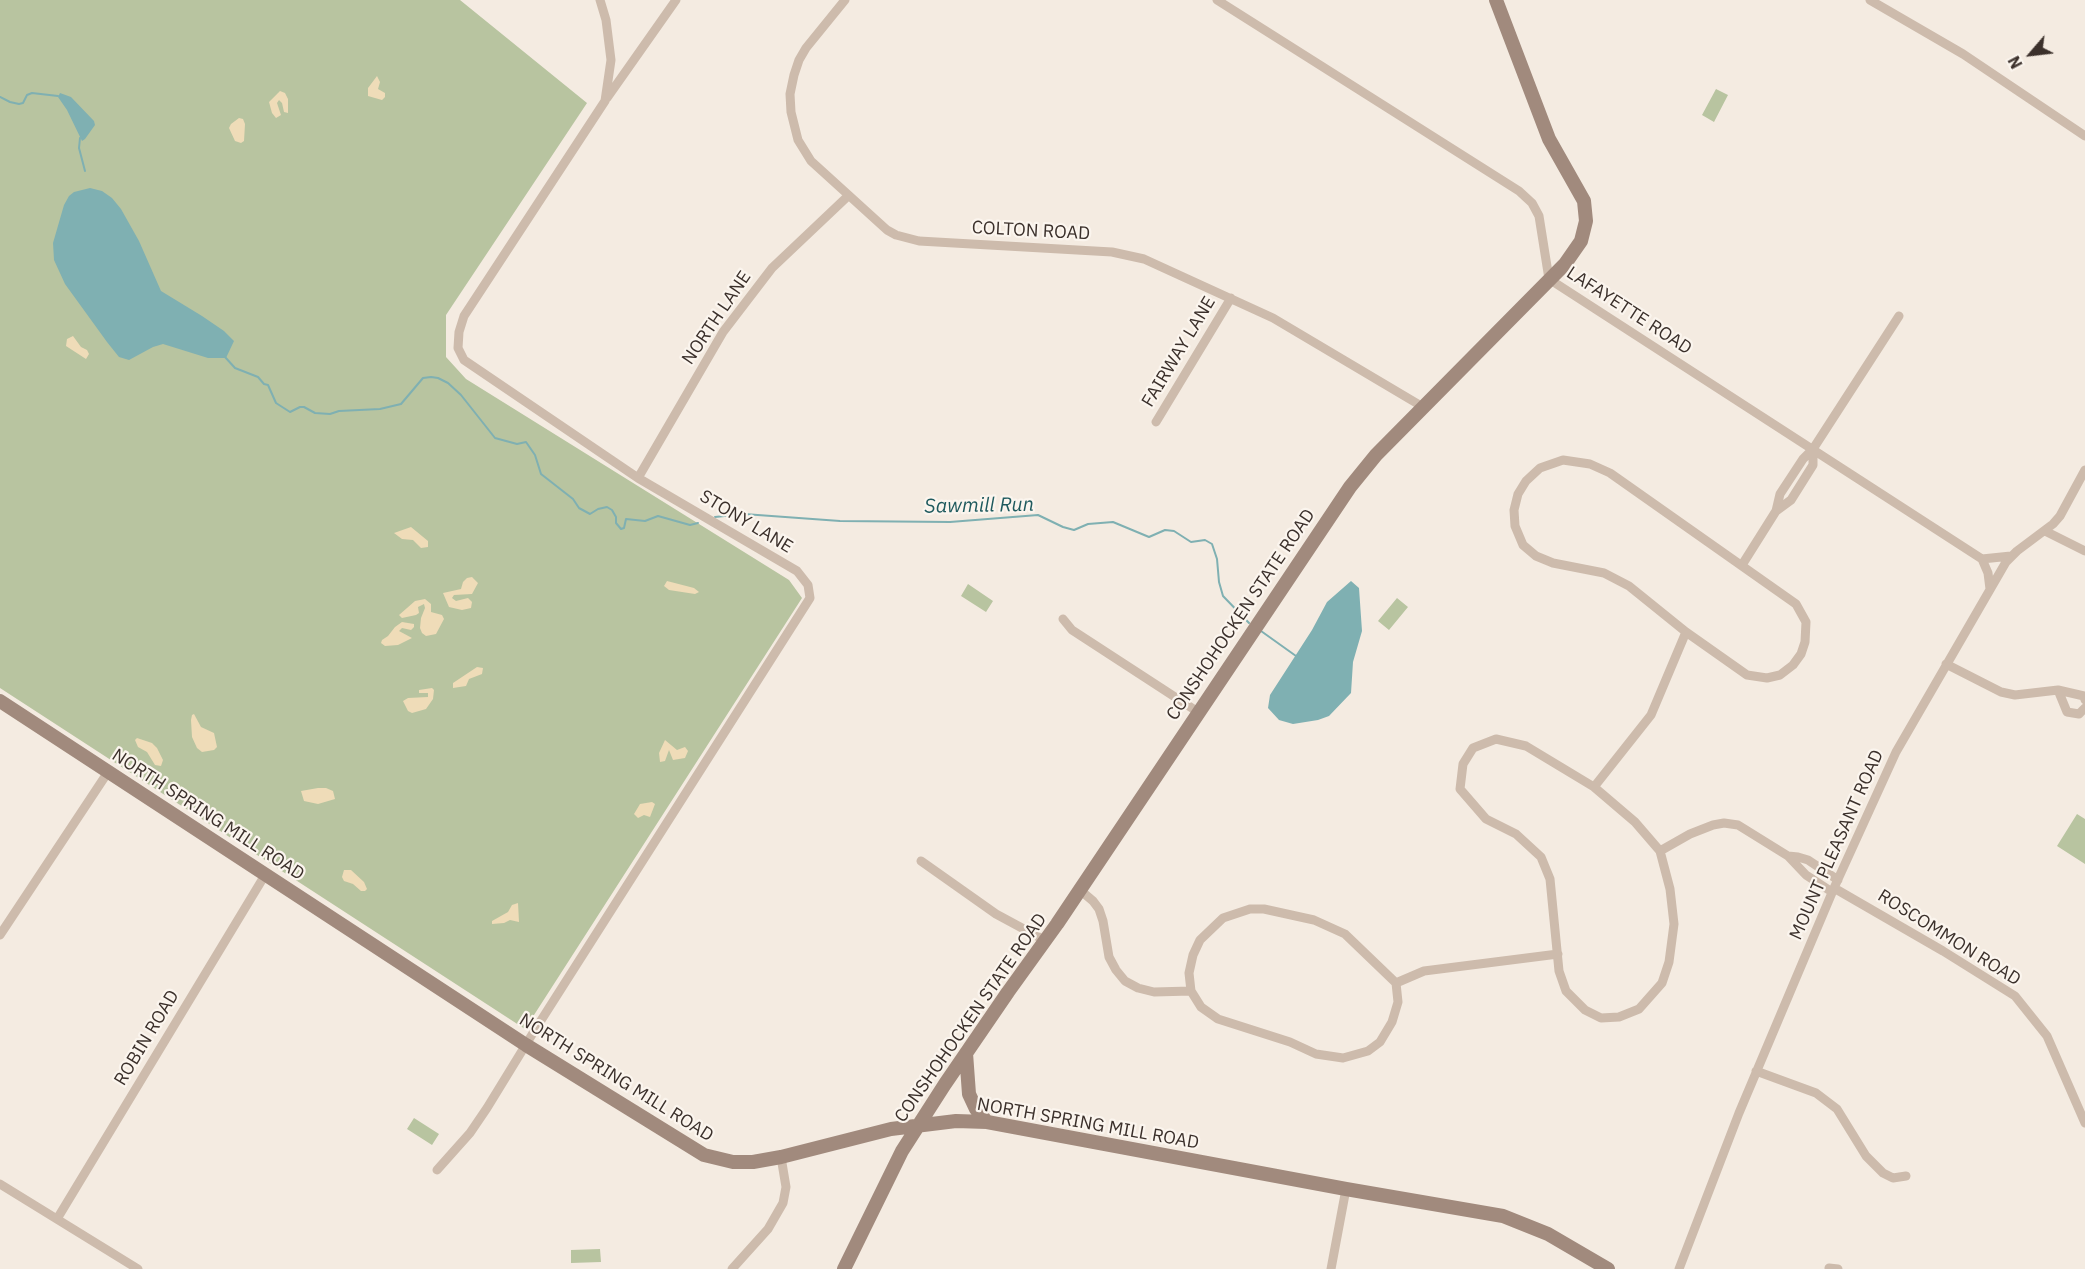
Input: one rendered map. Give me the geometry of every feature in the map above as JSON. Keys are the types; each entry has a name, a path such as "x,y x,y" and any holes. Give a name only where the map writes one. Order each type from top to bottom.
{"main road":[{"name":"CONSHOHOCKEN STATE ROAD","path":"844,1269 902,1151 966,1053 1046,941 1350,487 1376,455 1550,279 1571,257 1581,242 1586,227 1585,207 1578,189 1549,140 1496,0"},
{"name":"NORTH SPRING MILL ROAD","path":"0,701 525,1045 704,1155 723,1161 743,1163 781,1157 884,1130 956,1121 987,1122 1486,1213 1518,1221 1548,1234 1608,1269"},
{"path":"966,1053 969,1094 976,1109 987,1122"}],"street":[{"name":"STONY LANE","path":"600,0 606,20 611,60 605,101"},
{"name":"STONY LANE","path":"525,1045 810,598 808,585 797,571 638,478 464,360 458,348 459,332 464,316 605,101 676,0"},
{"name":"COLTON ROAD","path":"845,0 806,48 794,75 790,94 794,128 804,151 820,170 886,230 907,238 931,243 1128,254 1160,265 1296,331 1423,407"},
{"name":"LAFAYETTE ROAD","path":"1217,0 1519,191 1532,203 1539,216 1550,279 1982,560"},
{"path":"1870,0 1972,60 2085,136"},
{"name":"NORTH LANE","path":"638,478 723,333 772,268 848,196"},
{"name":"FAIRWAY LANE","path":"1156,422 1231,298"},
{"path":"1742,565 1776,511 1791,500 1813,465 1813,449 1899,316"},
{"path":"1575,460 1590,464 1610,473 1742,565 1796,604 1806,622 1805,642 1801,654 1780,675 1767,678 1747,675 1686,632 1629,586 1604,573 1552,563 1536,556 1523,545 1515,526 1514,510 1518,494 1526,481 1540,468 1552,463 1575,460"},
{"name":"MOUNT PLEASANT ROAD","path":"1679,1269 1756,1071 1835,886 1896,752 2011,556 2045,531 2060,516 2085,471"},
{"path":"2045,531 2085,551"},
{"path":"1990,590 1988,573 1982,560 2011,556"},
{"path":"1063,619 1072,630 1198,712"},
{"path":"1594,787 1651,715 1686,632"},
{"path":"1946,664 2001,692 2016,695 2058,690 2084,696 2085,700"},
{"path":"2058,690 2067,712 2079,714 2085,708"},
{"path":"1496,739 1526,746 1594,787 1635,822 1660,851 1670,889 1674,924 1670,962 1662,983 1639,1009 1619,1017 1601,1018 1585,1010 1566,992 1559,971 1550,879 1541,857 1516,834 1486,819 1460,789 1463,764 1473,748 1496,739"},
{"path":"0,935 108,772"},
{"path":"1660,851 1698,830 1724,823 1738,825 1788,856 1806,875 1835,886"},
{"path":"1788,856 1808,860 1835,886"},
{"path":"921,861 996,914 1046,941"},
{"name":"ROBIN ROAD","path":"57,1219 266,875"},
{"name":"ROSCOMMON ROAD","path":"1835,886 2014,996 2047,1036 2085,1123"},
{"path":"1080,890 1099,909 1108,957 1125,981 1138,988 1154,992 1191,991"},
{"path":"1250,909 1264,909 1314,920 1345,934 1396,983 1398,1002 1392,1023 1380,1042 1368,1051 1343,1058 1316,1054 1290,1042 1218,1019 1201,1007 1191,991 1189,973 1193,955 1200,940 1223,918 1250,909"},
{"path":"1396,983 1424,971 1558,954"},
{"path":"437,1170 470,1133 488,1108 525,1045"},
{"path":"1756,1071 1816,1093 1838,1109 1866,1156 1883,1173 1893,1178 1906,1176"},
{"path":"732,1269 768,1228 783,1203 786,1187 781,1157"},
{"path":"0,1184 138,1269"},
{"path":"1331,1269 1346,1189"}],"green space":[{"path":"0,0 460,0 587,103 446,315 446,357 466,379 789,580 802,598 525,1029 0,688"},
{"path":"1716,89 1728,95 1714,122 1702,115"},
{"path":"968,584 993,601 986,612 961,596"},
{"path":"1397,598 1408,607 1389,630 1378,621"},
{"path":"2077,814 2085,819 2085,864 2057,846"},
{"path":"414,1118 439,1134 432,1145 407,1129"},
{"path":"600,1249 601,1262 571,1263 571,1250"}],"sand":[{"path":"377,76 380,82 378,89 385,93 382,100 368,96 368,88"},
{"path":"280,91 285,93 288,99 288,113 284,112 279,100 277,103 281,115 276,118 269,102"},
{"path":"239,118 243,119 245,124 244,141 241,143 235,141 229,128"},
{"path":"73,336 81,347 87,350 89,354 86,359 66,346 67,339"},
{"path":"411,527 428,541 428,547 421,548 413,540 402,539 394,533"},
{"path":"472,577 478,583 472,594 454,595 452,598 456,601 468,598 472,602 471,608 462,610 449,607 443,593 461,589 463,582"},
{"path":"667,581 694,588 699,592 695,594 669,590 664,586"},
{"path":"425,599 431,604 431,612 442,615 444,619 436,634 426,636 420,628 424,604 418,607 419,613 416,615 402,618 399,615 415,601"},
{"path":"402,622 414,624 411,630 402,628 399,631 412,638 398,645 385,646 381,643 395,627"},
{"path":"477,667 483,668 482,674 469,679 466,686 453,688 453,683"},
{"path":"432,688 434,690 433,699 426,709 412,713 408,711 403,701 408,698 428,697 428,693 419,693 419,690"},
{"path":"194,714 201,727 214,733 217,747 214,750 202,752 197,748 192,737 191,720"},
{"path":"137,738 152,743 157,748 163,760 161,766 155,765 147,752 138,747 135,740"},
{"path":"665,740 677,750 685,747 688,751 685,758 673,760 669,750 665,761 660,762 659,753"},
{"path":"318,788 333,791 335,799 318,804 304,801 301,791"},
{"path":"652,802 655,804 650,817 644,815 638,818 634,814 640,804"},
{"path":"344,870 351,870 364,882 367,889 361,891 353,884 344,881 342,877"},
{"path":"518,903 519,922 510,920 492,924 492,921"}],"water":[{"path":"60,93 71,97 94,121 95,125 82,141 58,97"},
{"path":"90,188 102,191 121,209 139,241 161,291 224,331 234,341 226,358 208,358 163,344 129,360 119,357 107,342 65,284 54,260 53,243 64,205 74,192"},
{"path":"1351,581 1359,588 1362,631 1353,662 1351,693 1329,716 1293,724 1279,720 1268,708 1270,695 1312,630 1327,602"}],"waterway":[{"name":"Sawmill Run","path":"0,97 19,104 23,103 27,95 32,93 58,96"},
{"name":"Sawmill Run","path":"80,138 79,148 85,171"},
{"name":"Sawmill Run","path":"225,357 235,368 258,377 268,385 276,403 290,412 300,407 315,413 330,414 339,411 380,409 401,404 423,378 438,378 448,383 461,395 495,438 517,444 526,442 535,455 541,474 573,499 579,508 590,514 607,507 612,510 616,523 621,529 624,528 626,519 645,521 658,516 690,525 698,523"},
{"name":"Sawmill Run","path":"715,517 744,514 840,521 950,522 1038,515 1074,530 1088,524 1113,522 1149,537 1165,530 1174,531 1191,542 1205,540 1212,544 1223,596 1249,623"},
{"name":"Sawmill Run","path":"1261,631 1296,656"}]}
